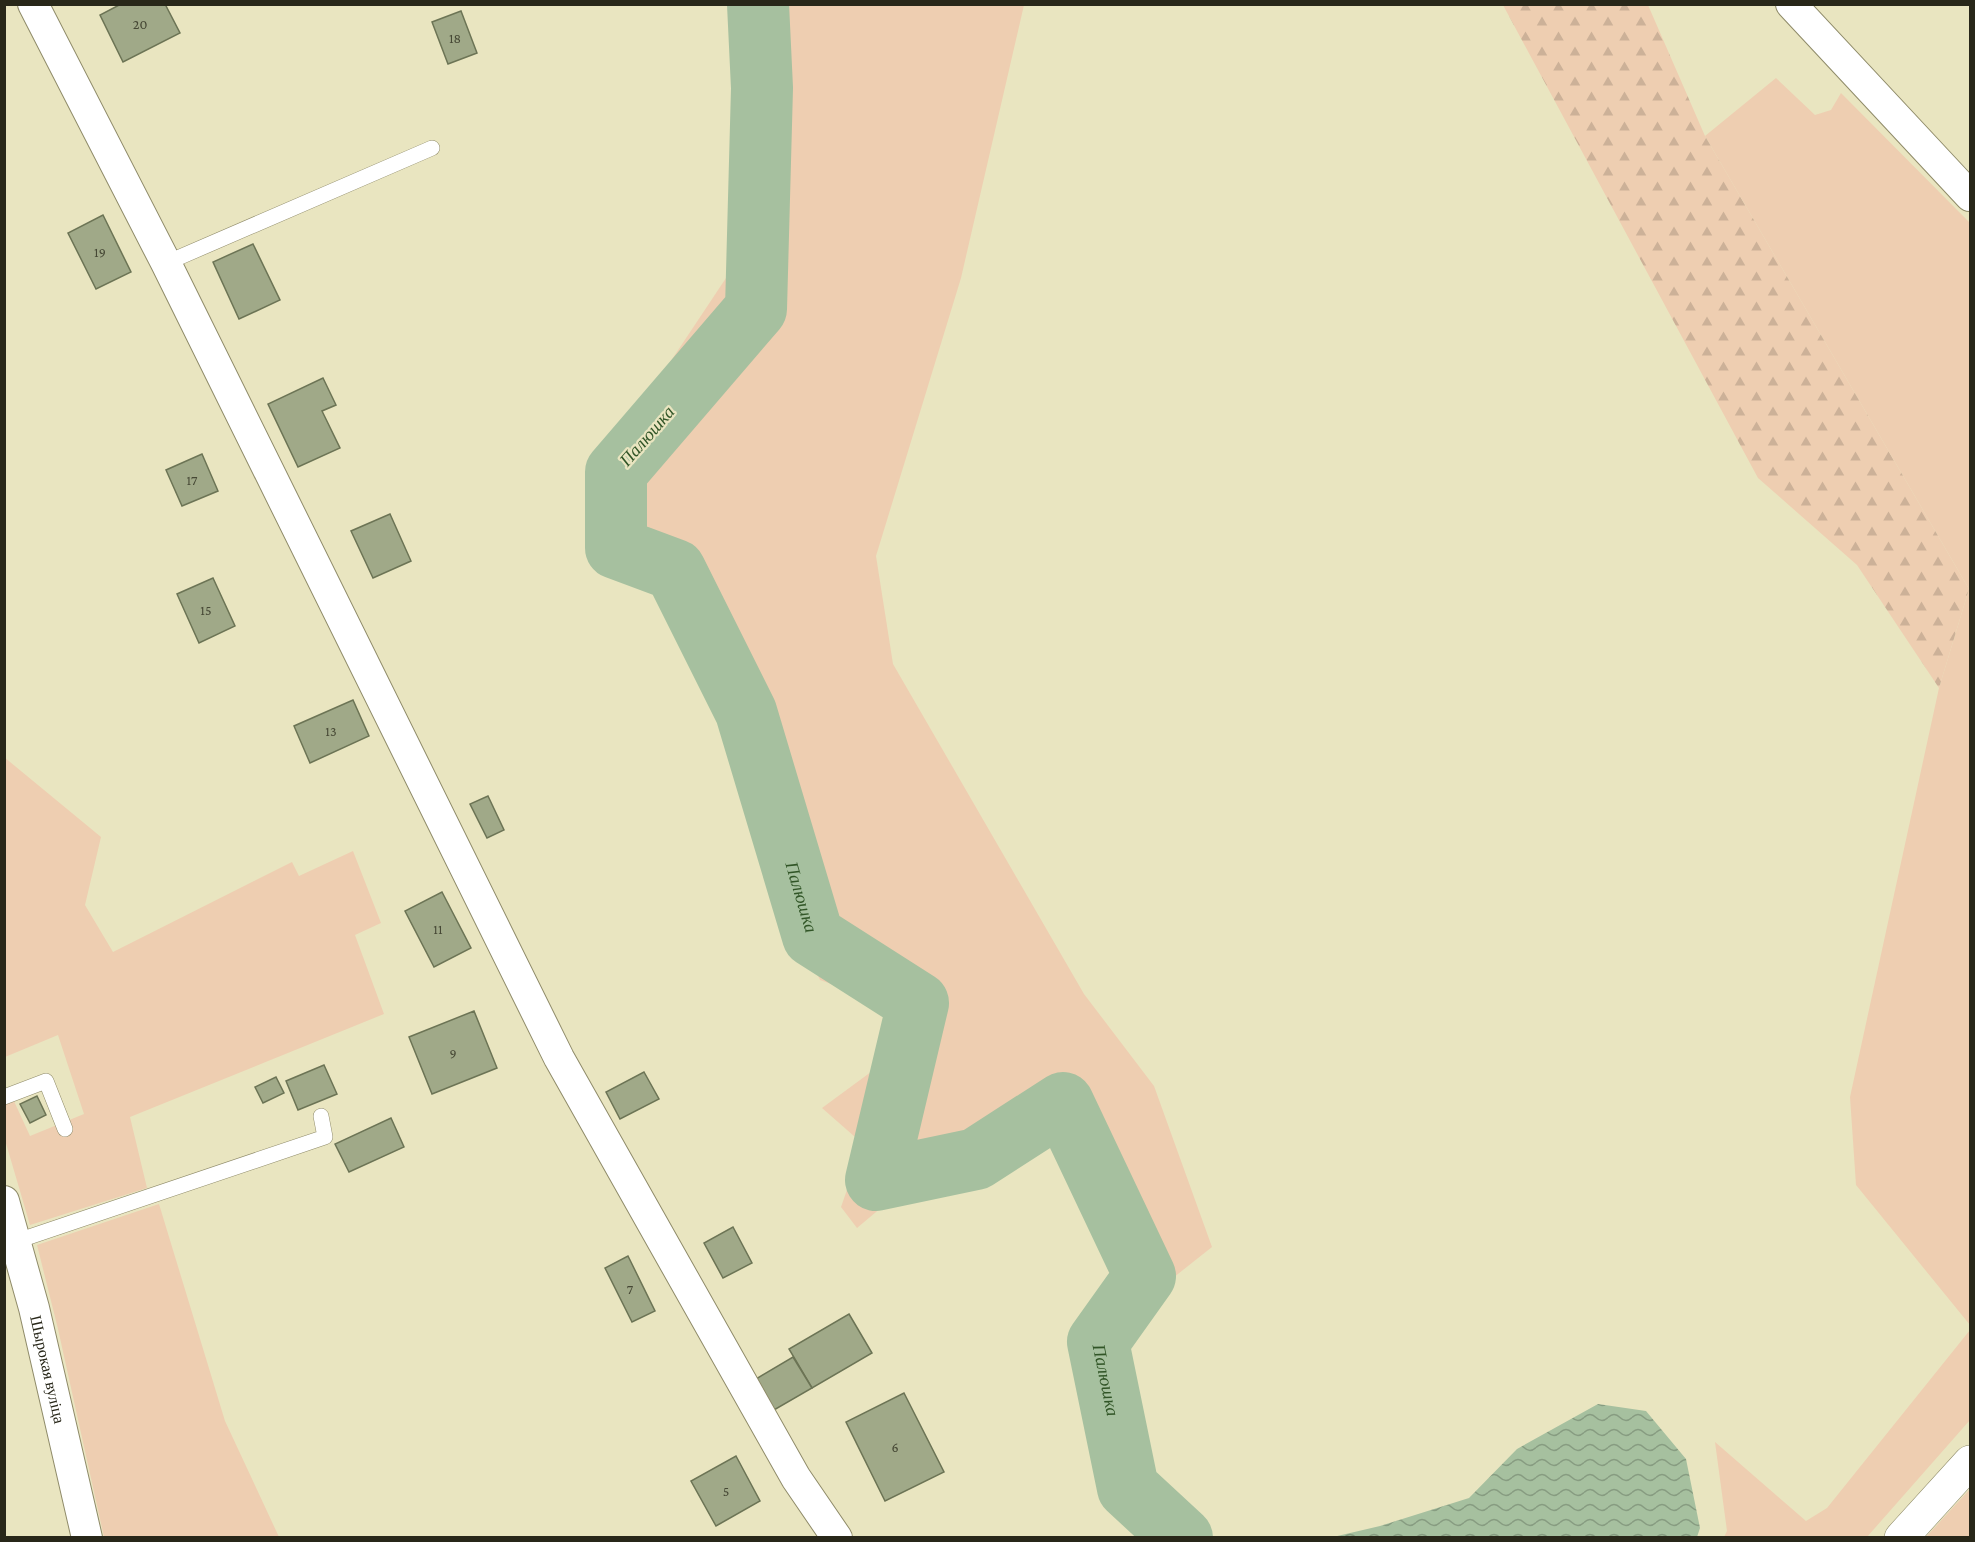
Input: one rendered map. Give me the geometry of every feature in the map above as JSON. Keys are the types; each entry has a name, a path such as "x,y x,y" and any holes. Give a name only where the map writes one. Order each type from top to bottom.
{"street":[{"path":"33,4 166,263 559,1058 796,1478 837,1538"},
{"path":"1791,4 1971,196"},
{"name":"Шырокая вуліца","path":"4,1201 17,1241 87,1538"},
{"path":"1901,1538 1971,1462"}],"lane":[{"path":"166,263 432,148"},
{"path":"4,1096 46,1081 65,1129"},
{"path":"17,1241 325,1137 321,1116"}],"green space":[{"path":"745,5 1024,5 961,278 876,556 893,664 1084,994 1154,1086 1212,1247 1106,1331 1119,1254 1060,1120 983,1171 907,1186 857,1228 841,1207 863,1144 822,1108 894,1055 891,1005 820,980 765,864 741,741 683,608 616,560 585,490 736,263"},
{"path":"1503,5 1648,5 1705,136 1969,589 1939,688 1857,565 1758,478"},
{"path":"1776,78 1815,115 1831,110 1841,93 1970,223 1970,1325 1856,1185 1850,1097 1939,688 1969,589 1705,136"},
{"path":"4,757 101,837 85,905 113,952 292,862 299,876 353,851 381,923 355,935 384,1014 130,1117 147,1188 30,1225 5,1140 5,1103 13,1099 30,1136 84,1114 58,1035 5,1057"},
{"path":"159,1204 225,1421 279,1537 104,1537 37,1245"},
{"path":"1970,1330 1970,1420 1867,1537 1724,1537 1727,1531 1715,1442 1806,1521 1827,1508"},
{"path":"1970,1489 1970,1537 1926,1537"}],"water":[{"path":"1598,1404 1646,1411 1686,1459 1700,1528 1697,1537 1333,1537 1380,1526 1469,1498 1517,1449"}],"building":[{"path":"121,4 165,4 180,33 123,62 100,15"},
{"path":"461,11 477,53 448,64 432,22"},
{"path":"103,215 131,272 96,289 68,233"},
{"path":"253,244 280,300 239,319 213,262"},
{"path":"323,378 336,405 322,411 340,448 298,467 268,404"},
{"path":"202,454 218,491 182,506 166,470"},
{"path":"390,514 411,561 373,578 351,531"},
{"path":"213,578 235,626 199,643 177,594"},
{"path":"353,700 369,736 310,763 294,726"},
{"path":"488,796 504,830 487,838 470,804"},
{"path":"442,892 471,948 434,967 405,911"},
{"path":"474,1011 497,1068 432,1094 409,1037"},
{"path":"324,1065 337,1094 298,1110 286,1081"},
{"path":"644,1072 659,1099 620,1119 606,1092"},
{"path":"276,1077 284,1093 263,1103 255,1087"},
{"path":"37,1096 46,1115 30,1123 20,1104"},
{"path":"391,1118 404,1147 349,1172 335,1144"},
{"path":"733,1227 752,1263 723,1278 704,1243"},
{"path":"628,1256 655,1311 632,1322 605,1268"},
{"path":"849,1314 872,1353 812,1388 789,1349"},
{"path":"793,1357 812,1388 774,1410 756,1379"},
{"path":"904,1393 944,1472 885,1501 846,1422"},
{"path":"736,1456 760,1501 716,1526 691,1481"}],"waterway":[{"name":"Палюшка","path":"758,4 762,88 756,309 616,472 616,548 675,570 746,712 813,936 918,1003 876,1180 976,1159 1063,1103 1145,1276 1098,1342 1128,1488 1182,1538"}]}
